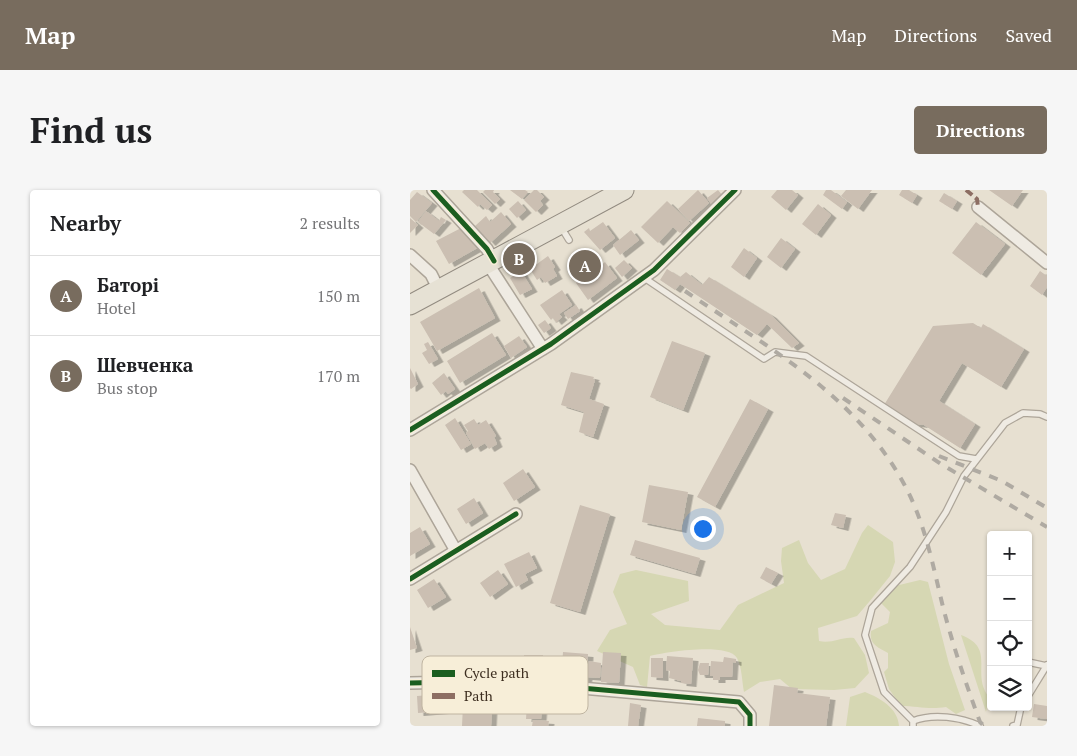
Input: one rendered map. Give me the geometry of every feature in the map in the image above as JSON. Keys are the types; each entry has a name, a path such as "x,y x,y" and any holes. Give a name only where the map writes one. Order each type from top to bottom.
{"main road":[{"path":"410,305 491,262 564,233 624,190"}],"street":[{"path":"433,190 487,249 491,262 543,349"},
{"path":"410,430 543,349 654,270 735,190"},
{"path":"978,207 1047,262"},
{"path":"410,255 431,274 439,290"},
{"path":"410,470 456,551"},
{"path":"410,579 516,514"},
{"path":"588,689 740,702 750,716 750,726"}],"lane":[{"path":"644,276 764,359 776,352 806,356 959,456 976,459"},
{"path":"980,726 934,716 926,716 913,723 884,692 865,635 872,608 910,567 946,512 964,476 1005,423 1023,413 1040,414 1047,418"},
{"path":"1032,663 1047,666 1032,690"},
{"path":"1016,726 1020,711"}],"green space":[{"path":"868,525 893,542 895,562 890,576 857,616 818,628 819,641 829,642 854,638 865,655 869,673 855,688 834,690 792,689 780,679 760,682 744,692 737,658 731,653 722,650 709,649 669,652 650,656 647,687 640,685 633,667 597,651 610,630 627,624 613,592 620,574 636,570 688,581 689,601 651,614 665,625 720,630 738,605 784,583 781,561 782,548 799,540 808,563 821,580 845,569 862,533"},
{"path":"920,580 928,582 949,664 965,710 956,714 946,707 901,706 889,689 884,672 888,668 888,653 877,647 871,639 871,631 888,623 890,612 880,602 891,587"},
{"path":"961,635 972,640 981,654 982,679 987,693 986,712"},
{"path":"865,692 876,697 892,709 899,726 846,726 850,697"}],"building":[{"path":"464,190 477,190 492,205 487,210 480,204 478,207 462,192"},
{"path":"485,190 494,190 493,192 500,199 495,204 483,192"},
{"path":"510,190 525,190 528,192 522,199"},
{"path":"534,190 537,190 544,197 540,201 543,205 536,212 524,200"},
{"path":"698,190 709,203 689,221 678,209"},
{"path":"718,190 723,196 712,205 707,198"},
{"path":"777,190 792,190 798,195 786,210 771,197"},
{"path":"826,190 831,190 847,202 842,209 823,195"},
{"path":"846,190 872,190 858,209 841,196"},
{"path":"902,190 909,190 917,195 912,203 899,195"},
{"path":"989,190 1023,190 1012,206"},
{"path":"417,192 432,203 416,222 410,216 410,200"},
{"path":"944,193 957,201 952,209 939,201"},
{"path":"518,201 526,210 517,218 509,209"},
{"path":"667,201 690,223 680,233 673,227 658,243 641,227"},
{"path":"818,204 831,215 816,235 802,224"},
{"path":"426,211 439,221 441,217 446,220 434,234 418,222"},
{"path":"501,212 511,224 490,243 475,226 486,216 490,222"},
{"path":"410,218 418,225 410,233"},
{"path":"603,222 615,238 600,250 584,232 589,228 590,231"},
{"path":"976,222 1005,244 981,275 952,253"},
{"path":"463,227 479,247 449,264 436,241"},
{"path":"631,230 639,240 620,255 613,245"},
{"path":"781,238 795,249 781,268 767,257"},
{"path":"744,248 757,258 744,277 731,267"},
{"path":"548,256 555,267 553,269 557,276 545,283 541,277 537,280 530,269"},
{"path":"624,260 632,268 622,277 615,268"},
{"path":"605,262 617,278 588,300 576,283 582,279 579,275 589,272 595,264 598,268"},
{"path":"667,269 680,277 686,272 702,285 709,277 771,315 799,343 792,348 767,324 757,335 680,284 675,290 660,280"},
{"path":"521,271 532,289 520,295 510,278"},
{"path":"1040,271 1047,276 1047,287 1042,295 1030,286"},
{"path":"479,288 495,318 437,351 420,322"},
{"path":"562,290 572,305 559,314 562,317 556,322 553,318 551,320 540,305"},
{"path":"576,305 580,311 568,319 564,313"},
{"path":"545,320 551,328 544,333 538,325"},
{"path":"973,323 981,328 983,324 1024,349 1001,387 962,363 939,401 975,424 960,448 924,425 915,424 884,405 933,326"},
{"path":"492,333 506,355 460,383 447,361"},
{"path":"519,336 527,347 511,358 504,346"},
{"path":"672,341 705,353 683,410 650,397"},
{"path":"428,342 438,359 429,364 422,353 427,350 424,344"},
{"path":"410,368 418,384 411,389 410,388"},
{"path":"571,372 594,377 593,379 595,380 589,399 604,404 593,437 579,432 584,412 561,405"},
{"path":"444,373 455,389 448,394 446,391 441,395 432,383"},
{"path":"750,399 768,409 715,507 697,497"},
{"path":"455,418 471,444 461,450 445,425"},
{"path":"474,419 478,425 486,420 496,436 494,437 497,444 489,449 485,443 475,449 466,433 468,431 464,425"},
{"path":"523,469 535,487 514,501 503,483"},
{"path":"649,485 688,492 681,530 642,522"},
{"path":"474,498 483,513 466,524 457,509"},
{"path":"580,505 610,514 580,612 550,603"},
{"path":"835,513 846,515 843,528 831,525"},
{"path":"420,527 430,544 410,556 410,533"},
{"path":"635,540 700,558 695,574 630,555"},
{"path":"529,552 537,568 525,574 528,580 516,587 504,564"},
{"path":"766,567 778,573 771,584 760,578"},
{"path":"498,570 508,584 490,597 480,583"},
{"path":"434,579 446,597 428,608 417,590"},
{"path":"410,627 417,648 410,650"},
{"path":"563,652 588,654 588,656 563,656"},
{"path":"603,652 621,653 619,683 601,682"},
{"path":"524,655 543,655 543,656"},
{"path":"667,656 693,658 691,684 681,683 681,681 669,678 670,671 666,670"},
{"path":"724,657 736,659 736,663 733,662 732,677 720,677 720,680 713,680 713,676 710,676 711,661 723,662"},
{"path":"651,658 663,658 663,678 651,677"},
{"path":"589,661 601,663 600,678 588,677"},
{"path":"700,663 709,663 708,675 700,675 698,670"},
{"path":"774,685 798,688 797,693 830,697 826,726 769,726"},
{"path":"417,696 422,696 422,713 418,713"},
{"path":"630,703 641,705 638,726 628,726"},
{"path":"1034,704 1047,706 1047,719 1032,717"},
{"path":"463,714 492,714 491,726 462,726"},
{"path":"526,714 541,714 541,719 526,719"},
{"path":"698,718 725,721 725,726 697,726"},
{"path":"533,720 549,721 548,726 532,726"}],"railway":[{"path":"685,291 807,375 835,398 861,424 884,452 904,484 918,513 928,544 955,651 980,722 984,726"},
{"path":"843,398 941,464 1047,527"},
{"path":"939,456 1002,481 1047,508"}],"marked path":[{"path":"966,190 977,199 978,207"}],"cycle path":[{"path":"433,190 487,249 494,261"},
{"path":"410,430 551,344 654,270 735,190"},
{"path":"410,579 516,514"},
{"path":"410,683 422,683"},
{"path":"588,689 739,702 750,715 750,726"}],"place":[{"name":"Шевченка","path":"519,259"},
{"name":"Баторі","path":"585,266"}]}
